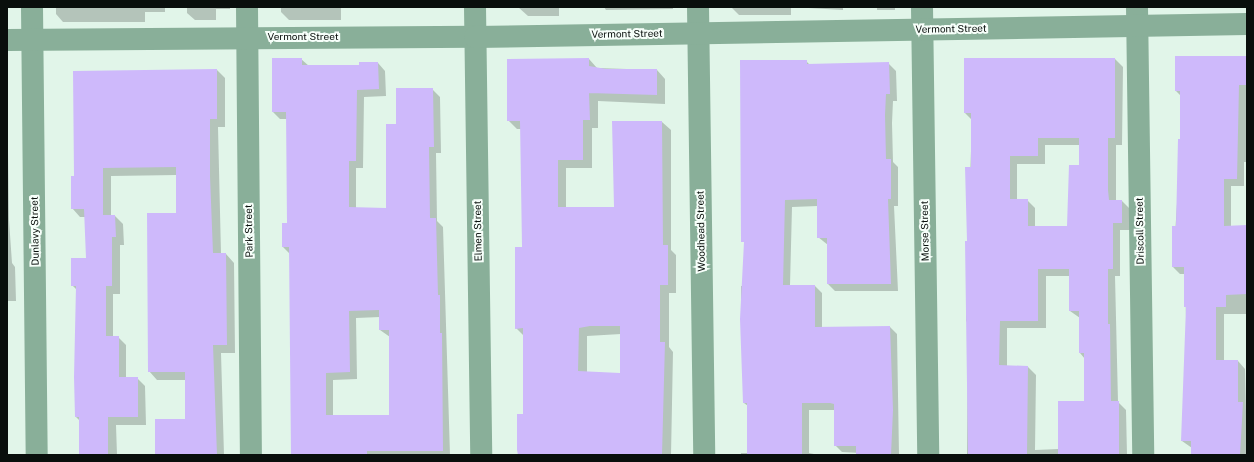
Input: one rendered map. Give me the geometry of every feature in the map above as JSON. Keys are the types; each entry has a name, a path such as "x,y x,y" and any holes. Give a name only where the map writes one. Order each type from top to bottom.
{"street":[{"name":"Dunlavy Street","path":"32,7 38,455"},
{"name":"Park Street","path":"247,7 251,455"},
{"name":"Elmen Street","path":"475,7 481,455"},
{"name":"Woodhead Street","path":"698,7 704,455"},
{"name":"Morse Street","path":"922,7 928,455"},
{"name":"Vermont Street","path":"7,40 922,30 1137,16 1247,24"},
{"name":"Driscoll Street","path":"1137,16 1143,455"}],"building":[{"path":"1175,56 1247,56 1247,85 1239,85 1237,179 1224,179 1224,226 1247,225 1247,294 1226,295 1226,307 1216,307 1216,360 1238,360 1238,402 1243,402 1240,455 1191,455 1191,441 1181,441 1186,307 1184,307 1184,267 1172,267 1172,226 1176,226 1178,139 1180,139 1180,91 1175,91"},
{"path":"272,58 302,58 302,65 359,65 359,62 378,62 379,89 357,90 356,161 349,161 349,207 386,208 386,124 396,124 396,88 433,88 434,147 429,147 430,218 436,218 438,295 440,295 440,333 442,333 443,451 367,451 367,455 291,455 289,247 282,247 282,223 287,223 286,112 272,112","holes":["379,310 379,330 389,330 389,415 326,415 326,373 350,372 349,311"]},
{"path":"589,58 589,66 606,69 657,69 657,95 589,93 590,120 583,120 583,160 558,160 558,207 614,207 612,121 662,121 663,245 668,245 668,285 660,285 660,342 665,342 662,455 518,455 517,414 523,414 523,328 515,329 515,247 522,247 520,121 507,121 507,59","holes":["590,326 620,326 620,373 578,371 579,328"]},
{"path":"964,58 1115,58 1115,138 1108,138 1108,190 1109,200 1122,200 1122,223 1113,223 1113,269 1108,269 1108,324 1110,324 1111,401 1119,401 1119,455 1058,455 1058,401 1084,401 1084,353 1079,353 1079,311 1069,311 1069,269 1038,269 1038,321 1000,321 999,365 1028,366 1027,455 968,455 965,241 967,241 965,167 971,167 971,113 964,113","holes":["1038,138 1079,138 1079,165 1069,165 1067,226 1028,226 1028,199 1010,199 1010,156 1038,156"]},
{"path":"740,60 807,60 807,64 889,62 890,94 886,94 885,115 886,159 891,159 891,199 888,199 891,284 827,284 827,238 817,238 817,199 785,200 783,285 815,285 815,327 890,326 893,410 891,455 856,455 856,446 834,446 834,404 802,403 802,455 747,455 747,403 743,403 740,319 744,242 741,242"},
{"path":"217,69 217,119 210,119 210,176 213,253 226,253 227,345 213,345 217,455 155,455 155,419 185,419 185,372 148,372 147,213 176,213 176,167 103,168 103,215 115,215 116,237 112,237 112,286 106,286 106,336 119,336 119,377 138,377 138,417 108,417 108,455 79,455 79,417 75,417 74,377 76,286 71,286 71,258 86,258 84,209 71,209 71,176 74,176 73,71"}]}
